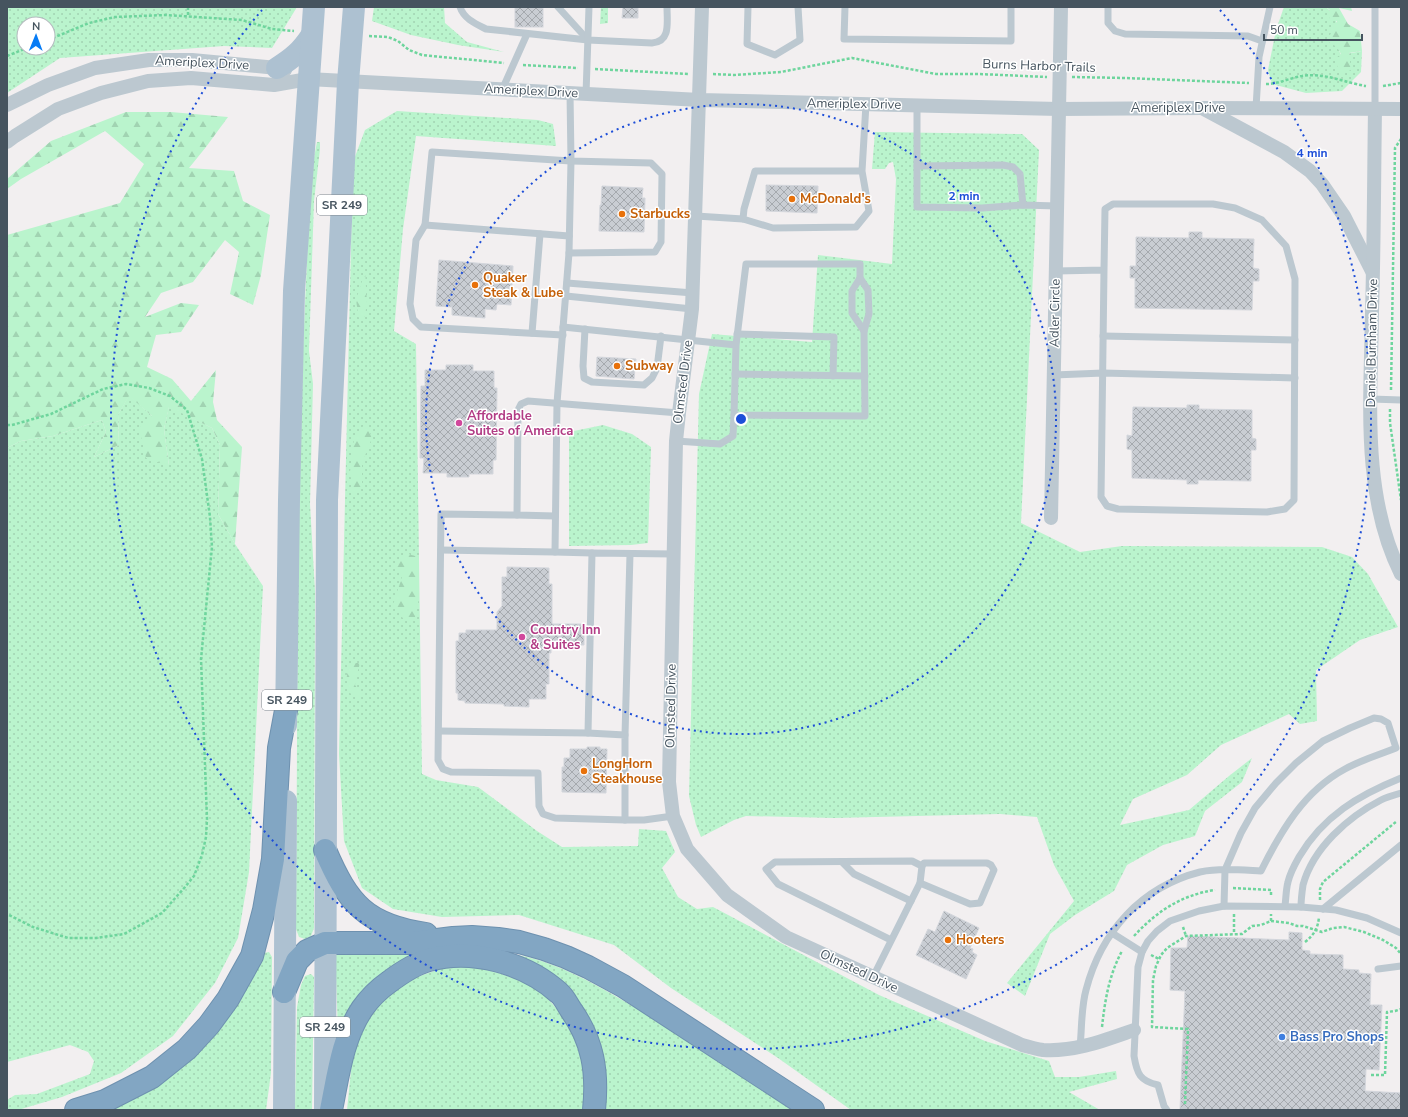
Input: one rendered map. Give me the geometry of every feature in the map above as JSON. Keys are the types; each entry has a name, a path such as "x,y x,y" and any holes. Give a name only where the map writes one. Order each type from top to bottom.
{"highway":[{"path":"76,1110 105,1101 152,1077 187,1049 209,1025 228,999 252,956 264,910 273,859 279,748 286,705"},
{"path":"325,850 344,888 353,901 368,913 387,924 398,928 453,938"},
{"path":"284,992 297,961 307,951 325,943 413,943 453,938 484,938 519,942 578,962 623,986 813,1110"},
{"path":"331,1110 348,1034 362,1009 380,989 403,972 429,960 457,956 488,958 514,965 538,977 560,993 580,1023 591,1049 596,1078 594,1110"}],"main road":[{"name":"SR 249","path":"284,1110 286,705 294,291 314,7"},
{"name":"SR 249","path":"325,1110 327,500 348,82 360,36 354,7"},
{"path":"278,68 292,59 302,49 311,34"}],"street":[{"name":"Olmsted Drive","path":"702,7 693,293 678,413 676,441 669,782 673,816 687,849 727,895 786,937 1022,1046 1042,1050 1063,1050 1080,1047 1134,1030"},
{"name":"Adler Circle","path":"1051,518 1061,7"},
{"name":"Ameriplex Drive","path":"7,106 48,84 95,68 149,60 192,60 278,68 308,79"},
{"name":"Ameriplex Drive","path":"7,142 58,108 101,93 148,81 192,78 274,84 308,79 700,100 1059,108 1401,109"},
{"path":"1202,108 1284,152 1310,171 1322,184 1344,216 1373,274"},
{"name":"Daniel Burnham Drive","path":"1375,109 1371,399 1373,476 1381,519 1394,560 1401,574"}],"lane":[{"path":"460,7 462,13 468,19 486,29 588,40 658,43 664,39 666,33 667,7"},
{"path":"558,7 588,40"},
{"path":"586,94 589,7"},
{"path":"748,7 747,44 775,55 800,40 798,7"},
{"path":"845,7 844,39 1011,41 1011,7"},
{"path":"1108,7 1108,24 1115,31 1126,34 1248,36 1262,41"},
{"path":"1256,108 1259,57 1270,7"},
{"path":"1375,7 1375,109"},
{"path":"502,90 527,34"},
{"path":"554,552 557,403 569,253 571,161 570,93"},
{"path":"696,216 743,219 773,228 856,227 869,211 862,171 866,104"},
{"path":"917,105 917,207 982,208 1023,205 1057,206"},
{"path":"563,335 421,327 412,319 410,304 416,240 425,225 432,152 571,161 651,163 662,174 661,242 655,252 569,253"},
{"path":"917,166 1003,165 1013,167 1020,174 1023,205"},
{"path":"743,219 744,209 755,171 862,171"},
{"path":"1113,204 1213,204 1235,208 1262,220 1286,246 1295,279 1295,378 1294,500 1285,509 1267,512 1118,509 1107,506 1101,497 1104,373 1104,270 1105,209 1113,204"},
{"path":"425,225 569,236"},
{"path":"532,333 540,234"},
{"path":"676,441 720,444 733,436 736,345 746,264 860,264 860,278 868,290 869,314 864,331 864,416 734,415"},
{"path":"1056,271 1104,270"},
{"path":"860,278 852,290 852,313 864,331"},
{"path":"567,283 693,293"},
{"path":"566,296 692,309"},
{"path":"563,327 736,345"},
{"path":"585,329 582,366 584,378 592,382 644,385 652,378 657,368 661,336"},
{"path":"738,334 834,337 833,376"},
{"path":"1104,336 1295,340"},
{"path":"1054,375 1104,373 1295,378"},
{"path":"735,374 865,376"},
{"path":"1371,399 1401,400"},
{"path":"517,516 518,410 522,404 528,401 678,413"},
{"path":"555,516 441,514 438,760 443,769 451,772 538,773 539,806 543,814 555,818 644,820 673,816"},
{"path":"441,550 674,554"},
{"path":"588,733 592,553"},
{"path":"625,820 625,735 630,554"},
{"path":"1080,1047 1086,992 1093,967 1107,940 1124,916 1142,900 1169,883 1201,872 1225,870 1261,871 1277,838 1292,816 1311,794 1345,769 1396,748 1388,723 1381,719 1374,718 1324,741 1296,763 1276,782 1255,808 1241,833 1225,870 1224,906"},
{"path":"438,731 588,733 625,735"},
{"path":"1285,906 1288,882 1296,863 1306,845 1324,824 1345,806 1374,789 1401,778"},
{"path":"1301,907 1303,885 1310,867 1324,845 1340,827 1360,812 1382,800 1401,793"},
{"path":"1321,909 1401,845"},
{"path":"892,940 778,884 766,869 775,862 912,861 922,866"},
{"path":"842,862 854,874 911,901"},
{"path":"873,977 920,883 922,866 924,863 987,863 991,865 994,870 980,903 970,904 920,883"},
{"path":"1167,1110 1164,1106 1158,1085 1148,1083 1142,1078 1136,1068 1134,1056 1134,1030 1138,967 1142,952 1152,936 1170,921 1199,911 1224,906 1285,906 1336,910 1373,919 1401,933"},
{"path":"1112,933 1142,952"},
{"path":"1378,969 1401,966"}],"path":[{"path":"188,7 188,17"},
{"path":"56,36 89,22 115,17 166,15 242,20 272,29 311,34"},
{"name":"Burns Harbor Trails","path":"677,73 734,75 781,72 852,58 936,74 1125,78 1257,84 1269,84 1302,76 1319,75 1352,84 1375,87 1401,83"},
{"path":"1401,139 1395,148 1390,399 1390,423 1401,500"},
{"path":"7,425 12,425 51,414 103,389 126,384 150,388 170,396 186,410 202,459 210,517 212,547 200,660 207,819 206,837 202,855 194,876 162,913 124,934 96,938 68,938 33,926 7,914"},
{"path":"1305,942 1312,937 1319,920 1321,909 1320,889 1323,882 1397,821"},
{"path":"1100,1041 1105,1000 1109,982 1116,963 1123,949 1150,919 1166,908 1184,899 1206,892 1235,888 1271,890 1272,921"},
{"path":"1234,906 1234,934"},
{"path":"1185,1104 1188,1029 1152,1027 1153,980 1156,966 1161,955 1167,948 1186,936 1242,934 1252,926 1261,925 1272,921 1303,926 1322,932 1333,928 1344,927 1364,932 1383,940 1396,948 1401,954"},
{"path":"1371,1075 1385,1075 1387,1012 1401,1009"}],"green space":[{"path":"7,7 297,7 272,48 224,46 60,58 7,93"},
{"path":"374,7 444,7 445,23 467,42 504,52 458,45 411,35 372,21"},
{"path":"601,7 608,7 608,23 600,24"},
{"path":"1284,7 1326,7 1332,13 1337,24 1338,42 1341,55 1362,51 1361,72 1342,91 1306,93 1272,84 1268,70 1276,30"},
{"path":"1326,7 1351,7 1352,11 1339,8 1348,24 1360,31 1362,51 1349,53 1351,70 1340,74 1335,59 1341,54 1337,47 1327,41 1337,21 1329,20 1330,10"},
{"path":"397,111 538,120 553,124 556,146 416,136 403,229 394,331 416,344 422,774 436,780 478,787 537,831 562,847 638,846 639,829 666,831 675,852 662,868 678,897 697,909 713,907 879,995 985,1041 1049,1061 1055,1077 1079,1077 1116,1071 1117,1079 1069,1092 1100,1110 851,1110 778,1058 671,988 614,945 519,915 442,917 393,909 362,888 344,841 339,754 353,162 365,130"},
{"path":"126,112 171,112 228,117 189,168 234,171 243,201 270,215 261,275 253,305 230,294 239,252 225,240 193,282 161,293 145,317 181,303 199,305 181,332 156,335 147,367 172,379 191,401 216,370 213,402 217,420 242,447 235,544 218,514 220,445 212,428 169,407 164,429 169,466 146,458 139,428 152,416 129,396 118,415 119,445 94,457 106,432 102,420 53,436 21,441 7,448 7,235 120,203 144,164 105,131 21,179 7,189 7,179 51,141"},
{"path":"875,132 1022,134 1039,150 1021,523 1080,552 1122,546 1322,547 1352,557 1368,574 1398,627 1360,640 1316,670 1317,721 1300,724 1289,714 1221,745 1187,775 1133,799 1120,825 1189,810 1252,758 1242,782 1205,811 1195,836 1163,845 1127,865 1114,891 1075,915 1050,934 1025,996 1007,983 1074,901 1054,865 1037,817 1000,814 834,818 746,816 734,820 701,837 696,825 689,796 699,394 712,334 812,342 818,255 892,264 896,179 893,162 889,163 885,169 872,169"},
{"path":"317,142 320,142 320,149 314,201 309,351 313,384 310,504 315,591 314,928 311,936 305,939 299,937 296,929 298,557 303,348 311,173"},
{"path":"365,272 367,303 364,321 359,319 356,300"},
{"path":"129,395 152,416 169,466 164,429 169,406 212,428 220,445 218,514 235,544 263,586 249,872 238,938 215,983 173,1036 121,1073 62,1097 18,1110 7,1110 7,1100 15,1095 37,1094 90,1074 94,1061 88,1052 70,1045 7,1062 7,448 21,441 53,436 102,420 106,432 94,457 119,445 118,415"},
{"path":"366,422 372,438 362,463 362,487 353,493 350,472 354,439"},
{"path":"603,425 632,434 651,447 648,543 631,545 569,546 569,432"},
{"path":"408,554 419,557 419,598 415,618 405,621 393,605 402,577 396,564"},
{"path":"352,663 360,663 355,685 362,696 352,697 348,687 347,676"},
{"path":"439,949 341,1029 338,1031 335,950"},
{"path":"269,952 272,957 271,1073 266,1110 104,1110 208,1041 235,1008 264,953"},
{"path":"504,953 523,956 559,967 593,984 682,1036 797,1110 601,1110 594,1036"},
{"path":"464,966 492,971 531,985 544,995 564,1018 572,1032 584,1061 587,1089 584,1110 347,1110 352,1061 360,1034 375,1008 395,990 417,977 443,968"},
{"path":"311,974 314,977 312,1110 295,1110 297,1007 301,985 305,976"}],"building":[{"path":"515,7 543,7 543,27 515,27"},
{"path":"623,7 638,7 638,18 622,18"},
{"name":"McDonald's","path":"766,185 818,186 817,213 766,211"},
{"name":"Starbucks","path":"602,186 643,188 642,198 645,198 644,232 599,231"},
{"path":"1189,232 1202,232 1202,238 1254,239 1253,268 1259,269 1259,281 1253,281 1252,310 1135,308 1135,278 1130,278 1130,266 1136,266 1136,237 1189,238"},
{"name":"Quaker Steak & Lube","path":"439,260 513,266 511,305 497,304 496,310 485,309 485,318 452,315 452,307 436,306"},
{"name":"Subway","path":"597,357 636,359 634,379 596,376"},
{"name":"Affordable Suites of America","path":"446,365 473,365 473,371 494,371 494,388 497,388 496,460 493,460 493,474 469,474 469,477 447,477 447,473 423,473 424,458 420,458 421,386 425,386 425,370 446,370"},
{"path":"1187,405 1199,405 1199,409 1252,410 1252,438 1256,439 1256,450 1251,450 1251,481 1198,480 1198,484 1187,484 1187,480 1132,478 1132,450 1127,449 1127,435 1132,436 1133,407 1187,408"},
{"name":"Country Inn & Suites","path":"507,567 549,568 549,584 552,584 552,624 584,624 584,645 551,645 551,653 549,653 549,684 546,684 546,699 529,699 529,707 504,706 504,704 465,703 465,701 458,700 458,693 456,693 456,641 459,641 459,633 466,633 466,630 497,630 497,612 502,606 502,577 507,577"},
{"name":"LongHorn Steakhouse","path":"587,747 600,747 600,749 607,749 606,793 562,792 562,767 564,767 564,758 570,758 570,749 587,749"},
{"name":"Hooters","path":"944,911 979,928 970,948 973,949 972,952 977,955 966,979 916,955 928,929 935,932"},
{"name":"Bass Pro Shops","path":"1289,932 1302,933 1302,950 1310,951 1310,954 1343,955 1343,969 1359,970 1359,973 1371,974 1370,1005 1382,1005 1379,1070 1366,1069 1365,1091 1401,1093 1401,1110 1180,1110 1185,991 1170,990 1171,948 1187,948 1188,936 1289,940"}],"place":[{"name":"McDonald's","path":"792,199"},
{"name":"Starbucks","path":"622,214"},
{"name":"Quaker Steak & Lube","path":"475,285"},
{"name":"Subway","path":"617,366"},
{"name":"Affordable Suites of America","path":"459,423"},
{"name":"Country Inn & Suites","path":"522,637"},
{"name":"LongHorn Steakhouse","path":"584,771"},
{"name":"Hooters","path":"948,940"},
{"name":"Bass Pro Shops","path":"1282,1037"}]}
